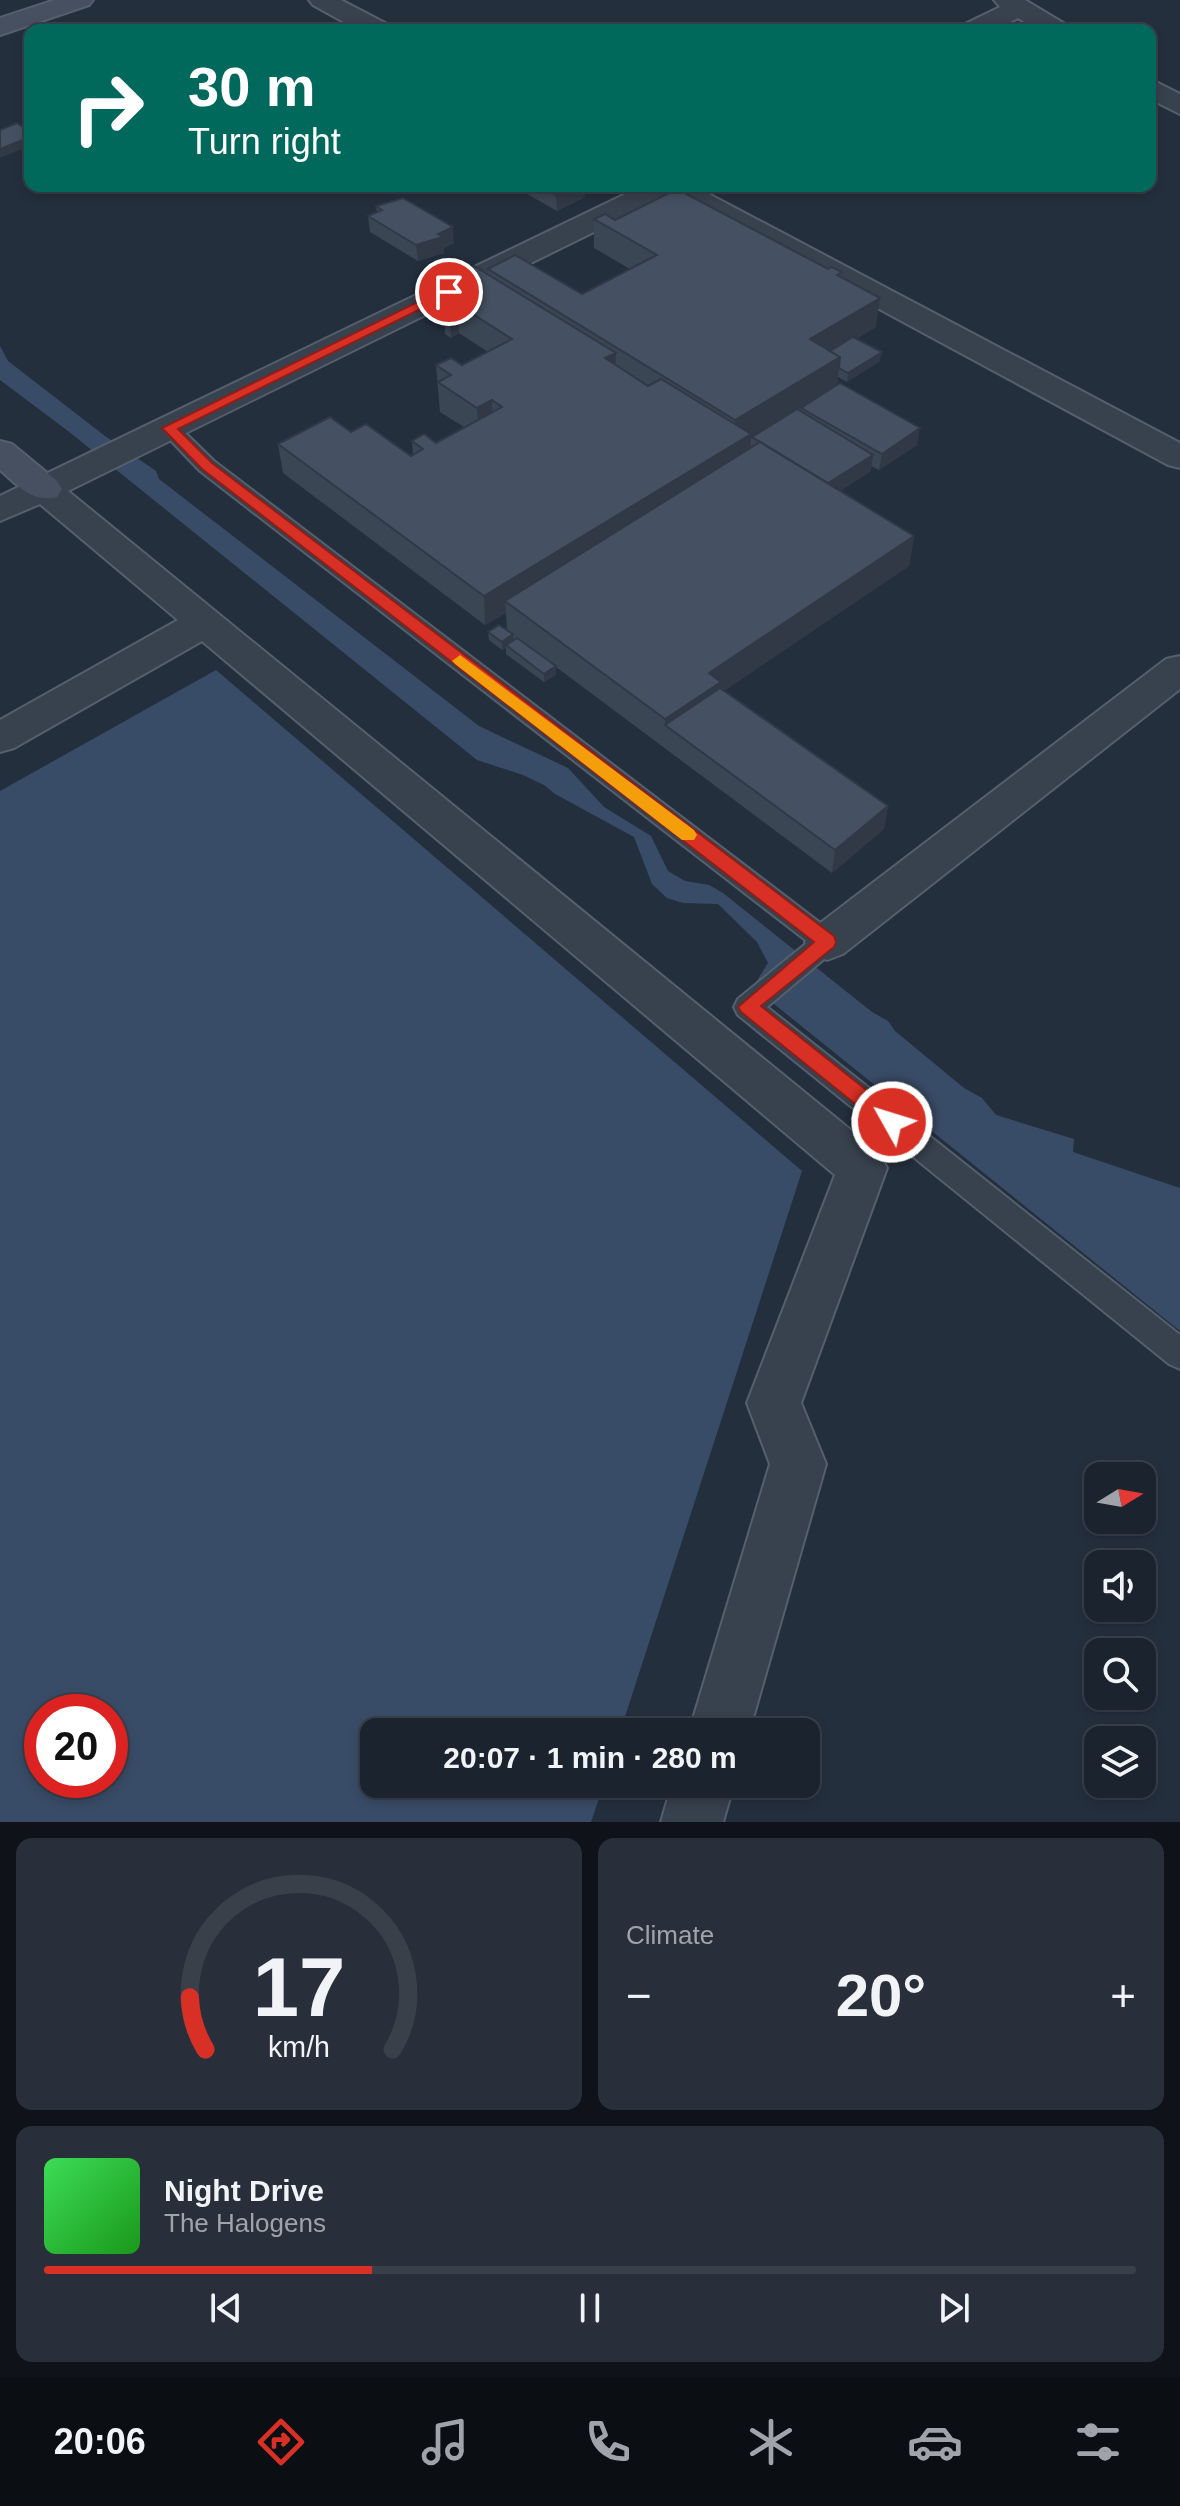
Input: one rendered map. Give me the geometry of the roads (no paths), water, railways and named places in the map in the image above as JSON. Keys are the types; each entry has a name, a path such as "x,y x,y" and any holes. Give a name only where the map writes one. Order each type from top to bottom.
{"street":[{"path":"0,27 80,0"},
{"path":"322,0 367,24"},
{"path":"983,24 1013,4 1046,24"},
{"path":"1156,91 1180,106"},
{"path":"0,510 653,192"},
{"path":"683,192 1180,457"},
{"path":"0,452 862,1168 774,1403 798,1464 723,1718"},
{"path":"0,738 203,623"},
{"path":"827,942 1180,669"},
{"path":"692,1822 699,1798"}],"lane":[{"path":"165,430 207,466 827,942 748,1007 1180,1354"}],"water":[{"path":"0,346 8,361 156,471 159,479 479,726 568,768 604,807 651,836 668,871 685,881 709,885 723,893 872,1012 888,1021 895,1031 964,1088 982,1098 996,1115 1074,1139 1073,1152 1180,1188 1180,1331 753,987 768,963 757,942 718,904 683,903 667,898 652,884 634,837 544,785 477,760 68,431 0,380"},
{"path":"216,670 802,1171 625,1718 360,1718 360,1798 599,1798 591,1822 0,1822 0,791"}]}
